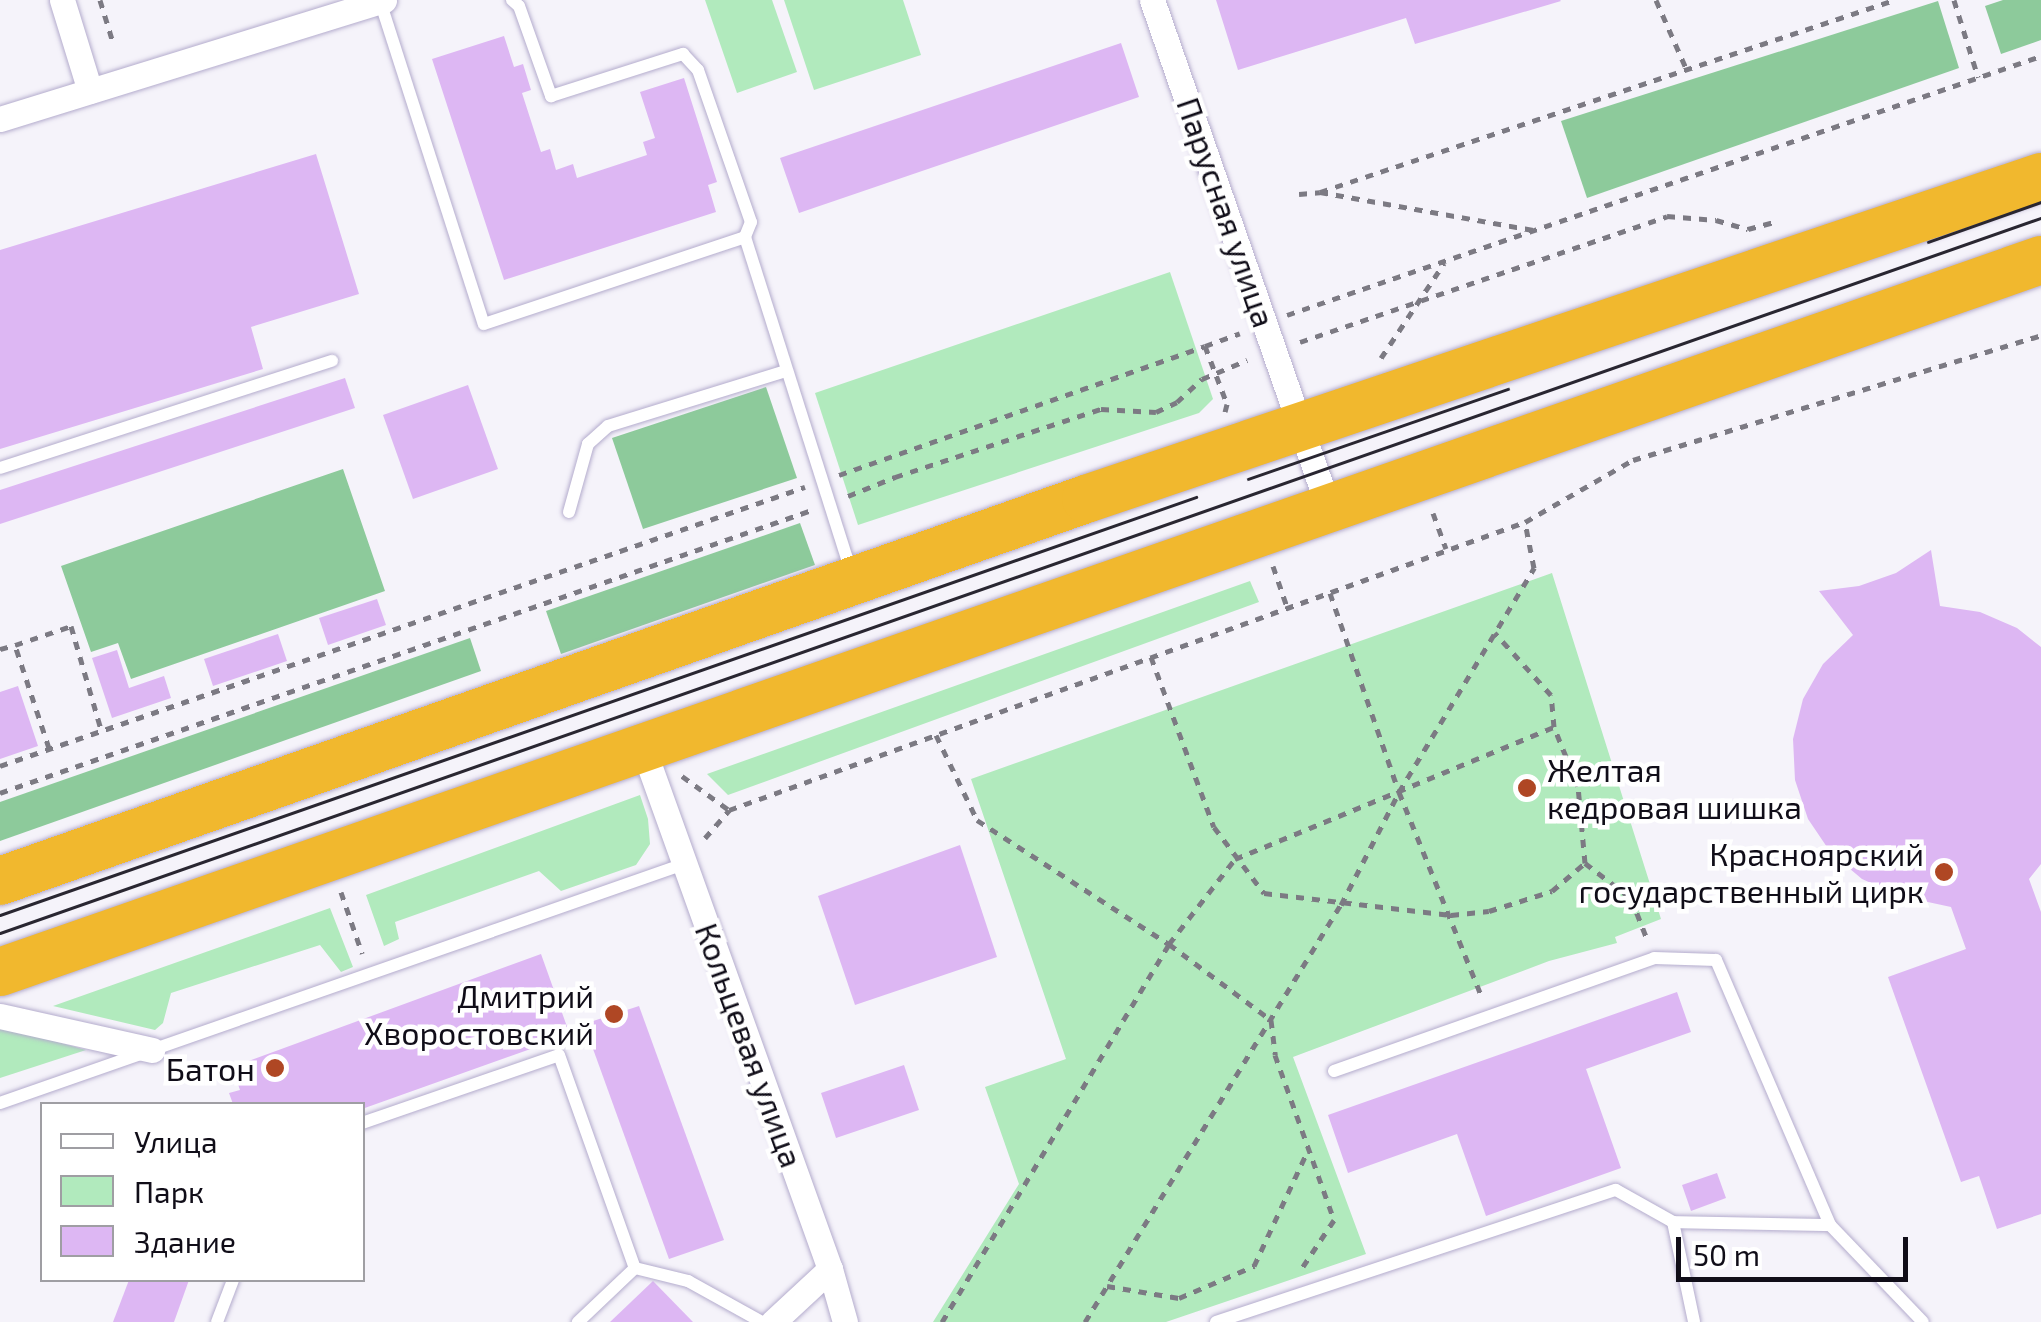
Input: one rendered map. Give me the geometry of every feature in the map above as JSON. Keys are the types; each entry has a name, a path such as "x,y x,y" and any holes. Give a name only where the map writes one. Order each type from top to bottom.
{"highway":[{"path":"0,881 1300,425 2041,177"},
{"path":"0,972 660,759 1330,508 2041,260"}],"street":[{"path":"62,0 90,91"},
{"name":"Парусная улица","path":"1152,0 1330,508"},
{"path":"0,120 382,1"},
{"name":"Кольцевая улица","path":"660,759 684,864 830,1269 845,1322"},
{"path":"0,1016 152,1050"},
{"path":"773,1322 830,1269"}],"lane":[{"path":"512,0 518,6 551,96 683,54 698,70 751,222 745,237 855,583"},
{"path":"382,1 484,324 745,237"},
{"path":"0,468 332,361"},
{"path":"569,512 588,444 608,426 786,371"},
{"path":"0,1104 684,864"},
{"path":"1334,1071 1654,958 1716,960 1830,1225 1923,1322"},
{"path":"365,1122 559,1055 635,1268"},
{"path":"1216,1322 1616,1190 1673,1222 1830,1225"},
{"path":"1673,1222 1694,1322"},
{"path":"578,1322 635,1268"},
{"path":"635,1268 688,1280 762,1322"},
{"path":"217,1322 232,1282"}],"path":[{"path":"100,0 112,39"},
{"path":"1656,0 1686,68"},
{"path":"1300,194 1320,192 1894,0"},
{"path":"1954,0 1978,77"},
{"path":"1331,299 1539,231 2041,56"},
{"path":"1320,192 1539,231"},
{"path":"0,793 829,504 894,476 1101,409 1156,412 1216,372 1667,216 1716,220 1748,229 1782,220"},
{"path":"1380,360 1446,261"},
{"path":"660,759 729,810 1525,522 1553,510 1633,460 2038,336 2041,345"},
{"path":"0,766 1206,346 1227,404 1224,415"},
{"path":"1430,505 1446,550"},
{"path":"1086,1322 1341,905 1398,792 1534,568 1525,522"},
{"path":"1270,558 1287,606"},
{"path":"1330,593 1398,792 1488,1016"},
{"path":"0,650 70,626 100,729"},
{"path":"1495,632 1551,695 1554,727 1578,786 1585,863 1632,898 1654,958"},
{"path":"15,644 48,748"},
{"path":"1151,658 1214,827 1264,893 1341,905 1450,914 1489,911 1552,891 1585,863"},
{"path":"942,1322 1170,944 1235,859 1554,727"},
{"path":"936,736 977,820 1170,944 1272,1020 1275,1055 1334,1220 1296,1277 1299,1294"},
{"path":"340,890 369,973"},
{"path":"1107,1286 1179,1298 1254,1266 1308,1150"}],"green space":[{"path":"705,0 772,0 797,72 737,93"},
{"path":"784,0 903,0 921,55 814,90"},
{"path":"2003,0 2041,0 2041,40 2001,54 1985,6"},
{"path":"1938,1 1959,68 1587,198 1561,121"},
{"path":"1170,272 1213,399 1199,413 858,525 815,393"},
{"path":"766,387 797,478 643,529 612,438"},
{"path":"343,469 385,591 131,679 118,643 91,652 61,566"},
{"path":"800,523 815,565 561,654 546,611"},
{"path":"1552,573 1661,919 1615,937 1617,943 1549,961 1293,1057 1366,1254 1166,1322 933,1322 1019,1184 985,1087 1066,1059 971,779"},
{"path":"1250,581 1259,602 728,795 707,774"},
{"path":"470,638 481,671 0,841 0,802"},
{"path":"640,795 648,819 650,844 636,865 561,891 539,871 395,922 399,939 384,946 366,895"},
{"path":"330,908 353,967 341,972 320,945 171,993 163,1023 155,1030 53,1006"},
{"path":"5,1027 86,1050 0,1078 0,1029"}],"building":[{"path":"1216,0 1561,1 1415,44 1406,18 1238,70"},
{"path":"504,36 514,67 523,64 531,90 522,93 541,152 550,149 556,170 573,164 577,178 647,155 643,142 655,138 640,92 684,78 717,182 708,185 716,212 504,280 432,59"},
{"path":"1121,43 1139,97 799,213 780,158"},
{"path":"316,154 359,294 251,327 263,369 0,449 0,250"},
{"path":"345,378 355,408 0,524 0,490"},
{"path":"468,385 498,469 413,499 383,415"},
{"name":"Красноярский государственный цирк","path":"1931,550 1940,606 1980,612 2017,628 2041,647 2041,864 2029,879 2041,912 2041,1214 1997,1229 1979,1176 1961,1182 1888,977 1966,949 1951,907 1900,896 1862,879 1831,853 1808,819 1795,780 1793,739 1803,699 1823,664 1853,635 1819,591 1859,586 1896,573"},
{"path":"377,599 386,625 328,645 319,618"},
{"path":"278,634 287,661 213,686 204,659"},
{"path":"117,650 129,688 164,676 171,698 112,718 92,658"},
{"path":"18,686 38,746 0,759 0,692"},
{"path":"960,845 997,957 855,1005 818,896"},
{"path":"541,954 570,1035 365,1108 365,1102 232,1102 229,1093 240,1090 232,1067"},
{"path":"1677,992 1691,1032 1586,1069 1621,1168 1486,1216 1457,1134 1348,1173 1328,1115"},
{"path":"639,1006 724,1240 669,1259 584,1024"},
{"path":"904,1065 919,1110 836,1138 821,1093"},
{"path":"1717,1173 1726,1198 1691,1211 1682,1185"},
{"path":"653,1281 693,1322 610,1322"},
{"path":"128,1282 188,1282 174,1322 113,1322"}],"tram line":[{"path":"1928,242 2041,202"},
{"path":"0,933 2041,218"},
{"path":"1248,479 1508,389"},
{"path":"0,915 1196,497"}],"place":[{"name":"Желтая кедровая шишка","path":"1527,788"},
{"name":"Красноярский государственный цирк","path":"1944,872"},
{"name":"Дмитрий Хворостовский","path":"614,1014"},
{"name":"Батон","path":"275,1068"}]}
